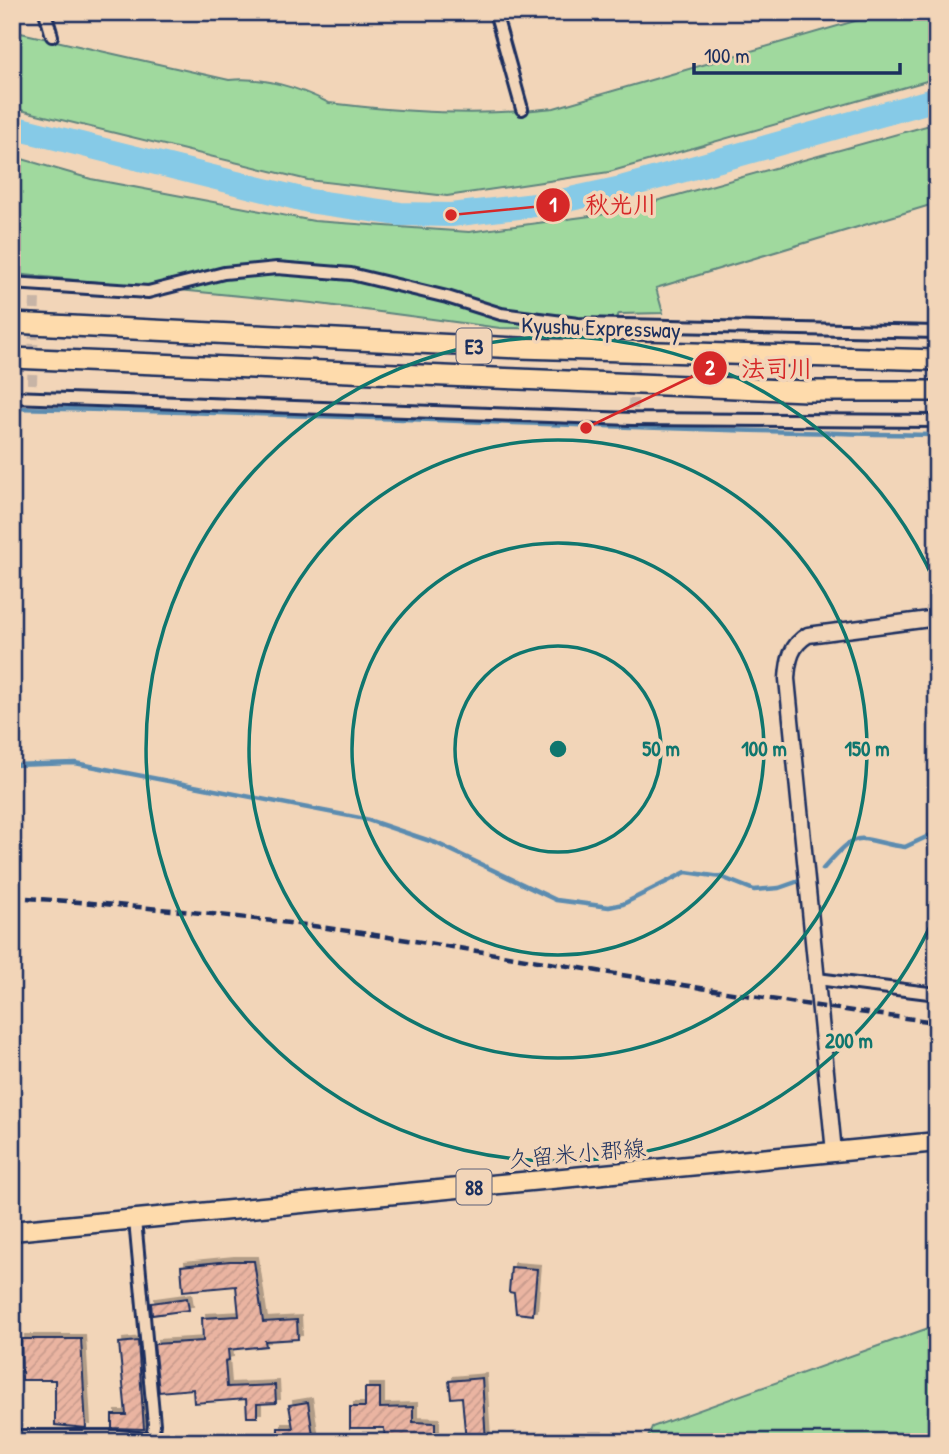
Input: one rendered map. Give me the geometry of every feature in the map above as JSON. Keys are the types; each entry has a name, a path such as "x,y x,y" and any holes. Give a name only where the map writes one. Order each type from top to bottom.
{"highway":[{"name":"Kyushu Expressway","path":"12,323 520,348 937,360"},
{"name":"E3","path":"12,358 806,391 937,391"}],"main road":[{"name":"久留米小郡線","path":"12,1231 937,1142"}],"street":[{"path":"45,12 52,36"},
{"path":"495,12 522,109"},
{"path":"12,284 148,292 224,274 277,268 351,274 500,313 635,332 937,332"},
{"path":"35,285 35,298"},
{"path":"32,384 33,397"},
{"path":"12,397 937,421"},
{"path":"834,1152 788,662 798,641 808,635 937,618"},
{"path":"817,979 937,994"},
{"path":"135,1220 153,1411 152,1438"},
{"path":"12,1436 152,1438 176,1442"}],"green space":[{"path":"886,12 937,12 937,78 609,172 447,196 308,180 12,108 12,31 229,80 280,84 329,103 469,113 554,108"},
{"path":"937,123 937,203 656,288 663,313 619,314 606,329 500,328 312,303 14,274 12,156 91,179 314,221 469,232 613,213"},
{"path":"937,1325 937,1430 902,1442 642,1442 647,1440 652,1427"}],"building":[{"path":"254,1261 263,1322 297,1320 298,1339 265,1341 266,1346 228,1350 229,1360 225,1361 227,1387 275,1385 276,1403 257,1404 257,1417 247,1417 246,1399 194,1403 193,1389 159,1392 154,1344 203,1341 202,1318 239,1316 236,1286 183,1291 181,1266"},
{"path":"511,1267 537,1269 533,1315 516,1313 514,1293 509,1292"},
{"path":"187,1298 189,1310 152,1315 151,1303"},
{"path":"21,1339 81,1339 86,1428 55,1425 55,1380 22,1380"},
{"path":"138,1341 144,1429 112,1428 112,1415 126,1415 119,1343"},
{"path":"482,1378 486,1442 466,1442 462,1397 451,1398 449,1381"},
{"path":"365,1388 380,1388 380,1408 413,1407 413,1422 435,1423 435,1440 385,1442 384,1428 350,1428 350,1407 365,1407"},
{"path":"308,1402 314,1442 278,1442 278,1428 293,1428 289,1405"}],"waterway":[{"path":"12,127 309,201 400,214 451,215 552,203 617,189 937,99"},
{"path":"12,408 937,435"},
{"path":"12,765 75,763 365,819 436,843 556,900 609,907 623,904 686,872 721,877 754,890 779,888 799,881"},
{"path":"823,869 853,841 868,839 905,847 937,832"}],"tunnel":[{"path":"32,384 35,298"},
{"path":"633,409 635,337"}],"railway":[{"path":"12,897 163,909 313,926 781,1001 937,1022"}],"place":[{"name":"秋光川","path":"451,215"},
{"name":"法司川","path":"586,428"}]}
